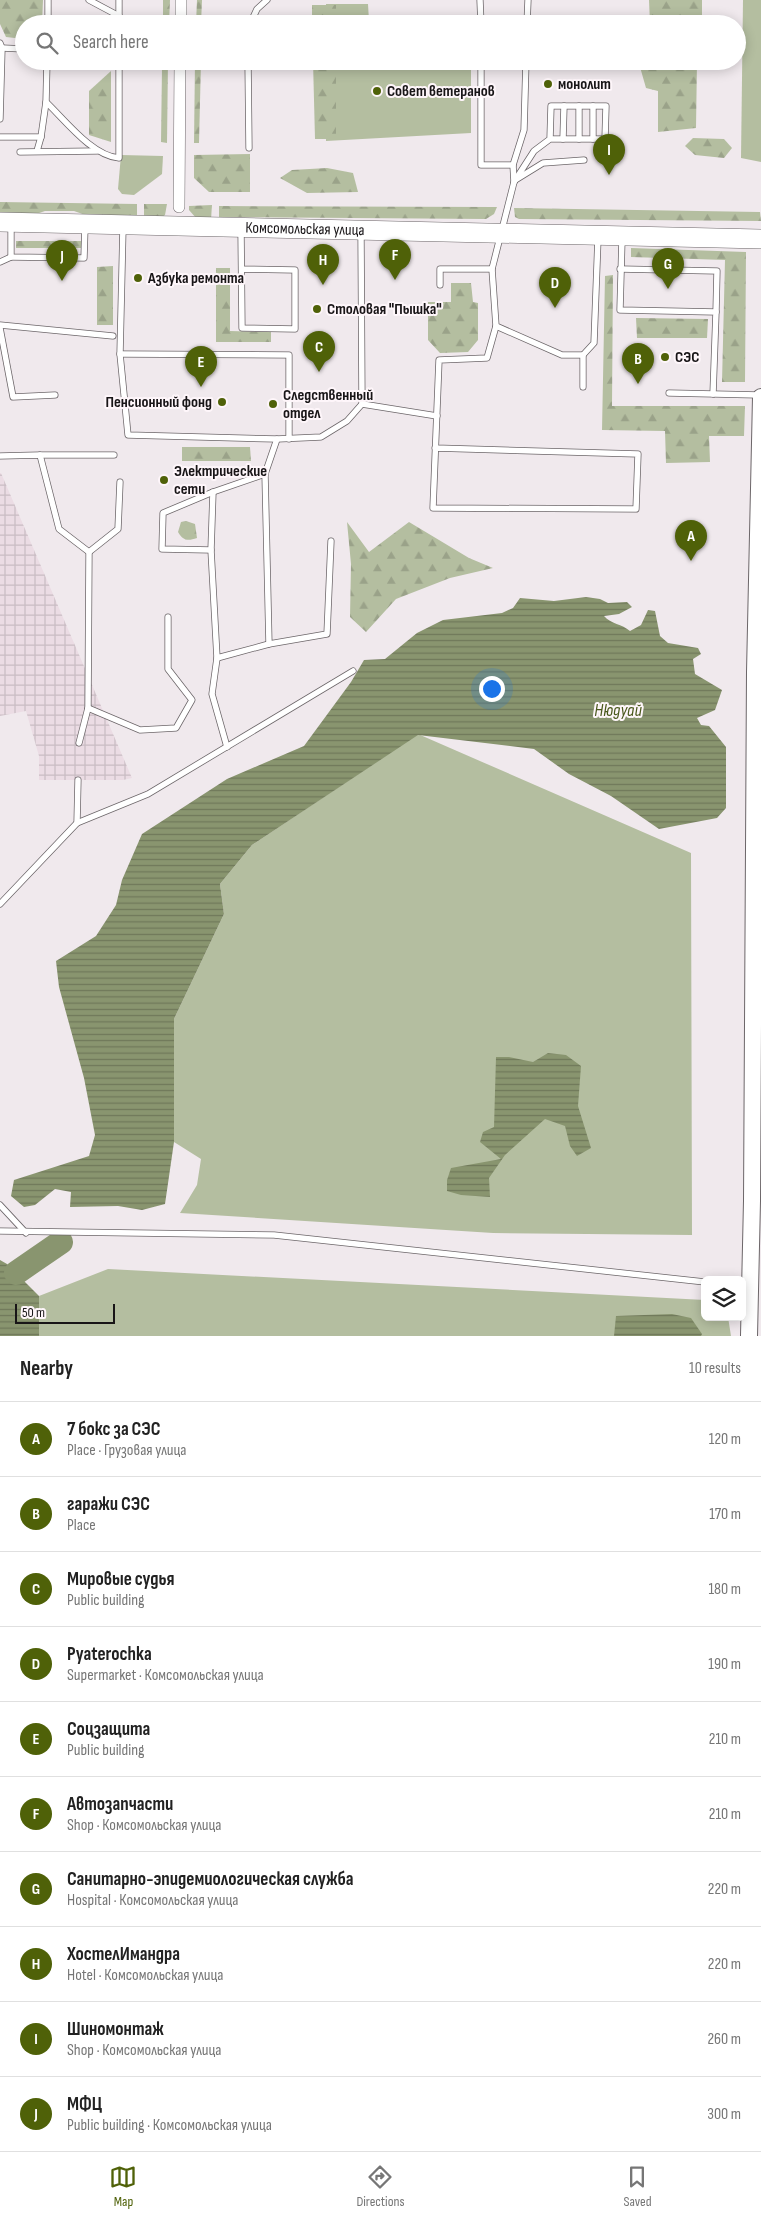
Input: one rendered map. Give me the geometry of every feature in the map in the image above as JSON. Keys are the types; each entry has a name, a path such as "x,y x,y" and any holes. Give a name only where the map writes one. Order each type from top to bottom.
{"main road":[{"name":"Комсомольская улица","path":"6,223 761,239"},
{"path":"749,1336 746,1287 754,672 761,396"}],"street":[{"path":"181,0 181,15"},
{"path":"179,206 180,70"}],"lane":[{"path":"48,0 48,15"},
{"path":"89,0 117,15"},
{"path":"119,0 119,15"},
{"path":"254,15 257,9 267,0"},
{"path":"480,0 480,15"},
{"path":"527,15 528,0"},
{"path":"0,119 1,46 15,48"},
{"path":"37,151 46,102 47,70"},
{"path":"46,102 97,151 108,158 119,158 119,70"},
{"path":"248,70 249,148"},
{"path":"481,70 481,165 512,165"},
{"path":"514,182 512,165 524,130 526,70"},
{"path":"435,448 638,454 636,509 433,508 435,448 439,360 487,358 496,326 492,269 514,182 534,151 550,139 605,139 606,106 551,106 550,139"},
{"path":"563,139 564,106"},
{"path":"579,139 580,106"},
{"path":"593,106 593,139"},
{"path":"0,136 41,137"},
{"path":"20,152 97,151"},
{"path":"514,182 543,163 584,160"},
{"path":"179,206 179,226"},
{"path":"6,223 11,257"},
{"path":"0,262 11,257 84,258 86,224"},
{"path":"123,225 120,354 128,434 277,439 321,437 347,421 362,404 361,230"},
{"path":"241,228 242,328 295,329 295,270 242,269"},
{"path":"583,387 583,355 594,343 598,236"},
{"path":"622,236 620,310 716,312"},
{"path":"440,285 440,269 492,269"},
{"path":"620,269 716,271 713,394"},
{"path":"496,326 562,355 583,355"},
{"path":"55,395 13,397 0,327 114,336"},
{"path":"120,354 289,354 289,439"},
{"path":"669,393 761,396"},
{"path":"362,404 437,416"},
{"path":"269,644 265,474 277,439"},
{"path":"0,456 114,455"},
{"path":"40,456 59,528 89,552"},
{"path":"212,550 162,549 164,513 213,492 265,474"},
{"path":"89,552 118,530 120,482"},
{"path":"213,492 212,550 217,658 212,694 227,746"},
{"path":"217,658 269,644 327,634 331,541"},
{"path":"79,743 88,708 89,552"},
{"path":"88,708 140,730 176,728 192,700 168,669 168,617"},
{"path":"0,904 77,822 148,794 353,671"},
{"path":"77,822 78,780"},
{"path":"0,1205 26,1233"},
{"path":"0,1231 26,1233 274,1236 701,1282"}],"shaded area":[{"path":"0,473 132,778 123,780 39,780 39,756 26,711 0,716"}],"green space":[{"path":"0,0 43,0 42,15 15,15 15,38 6,37 0,24"},
{"path":"163,0 170,0 169,15 163,15"},
{"path":"197,0 202,0 201,15 196,15"},
{"path":"649,0 702,0 702,15 650,15"},
{"path":"743,0 761,0 761,162 741,158 742,70 746,70 746,15 743,15"},
{"path":"326,4 368,4 369,15 326,15"},
{"path":"312,5 336,5 336,15 312,15"},
{"path":"162,70 168,70 167,143 161,142"},
{"path":"195,70 201,70 199,143 194,143"},
{"path":"313,70 336,70 336,139 315,139"},
{"path":"326,70 471,70 471,133 326,141"},
{"path":"641,70 697,70 696,128 658,132 658,91 646,88"},
{"path":"111,71 111,142 89,135 89,91"},
{"path":"693,138 724,139 732,148 724,158 695,155 685,146"},
{"path":"250,154 250,192 209,192 194,178 194,155"},
{"path":"121,155 163,156 162,174 134,195 122,194 118,189"},
{"path":"327,168 353,173 358,192 307,193 280,178 292,170"},
{"path":"0,202 137,204 137,217 91,217 74,211 45,211 30,216 0,216"},
{"path":"144,204 167,204 165,215 162,217 144,217"},
{"path":"212,205 211,219 196,218 189,210 189,206"},
{"path":"219,206 497,207 494,214 486,219 219,217"},
{"path":"514,208 760,212 761,221 519,219 515,217"},
{"path":"16,241 81,241 81,248 16,248"},
{"path":"631,248 746,252 745,382 722,382 725,260 631,257"},
{"path":"113,266 113,325 97,325 97,267"},
{"path":"216,268 230,268 230,331 271,332 271,342 216,342"},
{"path":"613,275 612,406 745,406 744,436 709,436 710,462 666,463 665,431 602,430 605,276"},
{"path":"451,283 471,283 473,302 478,303 478,340 468,352 440,353 428,340 428,302 451,302"},
{"path":"636,318 708,319 707,338 637,338"},
{"path":"182,447 250,447 251,461 182,461"},
{"path":"186,521 195,524 197,538 186,540 178,532 181,522"},
{"path":"347,522 369,552 409,522 469,558 493,568 450,578 396,599 366,632 350,617 351,564"},
{"path":"418,734 691,853 692,1235 493,1233 180,1213 197,1185 201,1159 174,1142 174,1019 224,914 220,884 252,845"},
{"path":"108,1269 701,1300 701,1321 729,1321 731,1336 39,1336 39,1296"}],"water":[{"name":"Нюдуай","path":"586,597 600,599 608,603 627,602 632,607 619,614 604,616 630,631 641,625 648,610 655,611 660,636 668,643 698,648 701,654 693,659 695,674 722,690 715,710 697,718 701,725 709,726 726,747 726,808 717,818 659,829 611,796 569,774 534,749 418,735 252,845 220,884 224,914 174,1019 174,1142 165,1204 142,1210 118,1206 70,1207 71,1192 55,1189 35,1205 24,1207 11,1196 14,1180 89,1156 95,1135 84,1078 59,987 56,961 96,936 116,905 122,880 142,834 227,779 304,746 351,682 364,660 385,659 417,633 443,620 502,613 513,608 520,598 554,601"},
{"path":"548,1053 566,1055 581,1066 578,1106 591,1148 577,1156 570,1146 565,1126 545,1119 505,1155 489,1178 490,1197 461,1195 447,1191 447,1180 451,1168 501,1159 480,1142 483,1132 494,1127 496,1057 509,1057 533,1062"},
{"path":"0,1260 7,1264 39,1296 39,1336 0,1336"},
{"path":"672,1314 691,1318 702,1334 701,1336 614,1336 616,1316"}],"waterway":[{"name":"Нюдуай","path":"16,1273 61,1242"}],"place":[{"name":"монолит","path":"548,84"},
{"name":"Совет ветеранов","path":"377,91"},
{"name":"Шиномонтаж","path":"609,175"},
{"name":"Азбука ремонта","path":"138,278"},
{"name":"Автозапчасти","path":"395,280"},
{"name":"МФЦ","path":"62,281"},
{"name":"ХостелИмандра","path":"323,285"},
{"name":"Санитарно-эпидемиологическая служба","path":"668,289"},
{"name":"Pyaterochka","path":"555,308"},
{"name":"Столовая \"Пышка\"","path":"317,309"},
{"name":"СЭС","path":"665,357"},
{"name":"Мировые судья","path":"319,372"},
{"name":"гаражи СЭС","path":"638,384"},
{"name":"Соцзащита","path":"201,387"},
{"name":"Пенсионный фонд","path":"222,402"},
{"name":"Следственный отдел","path":"273,404"},
{"name":"Электрические сети","path":"164,480"},
{"name":"7 бокс за СЭС","path":"691,561"}]}
